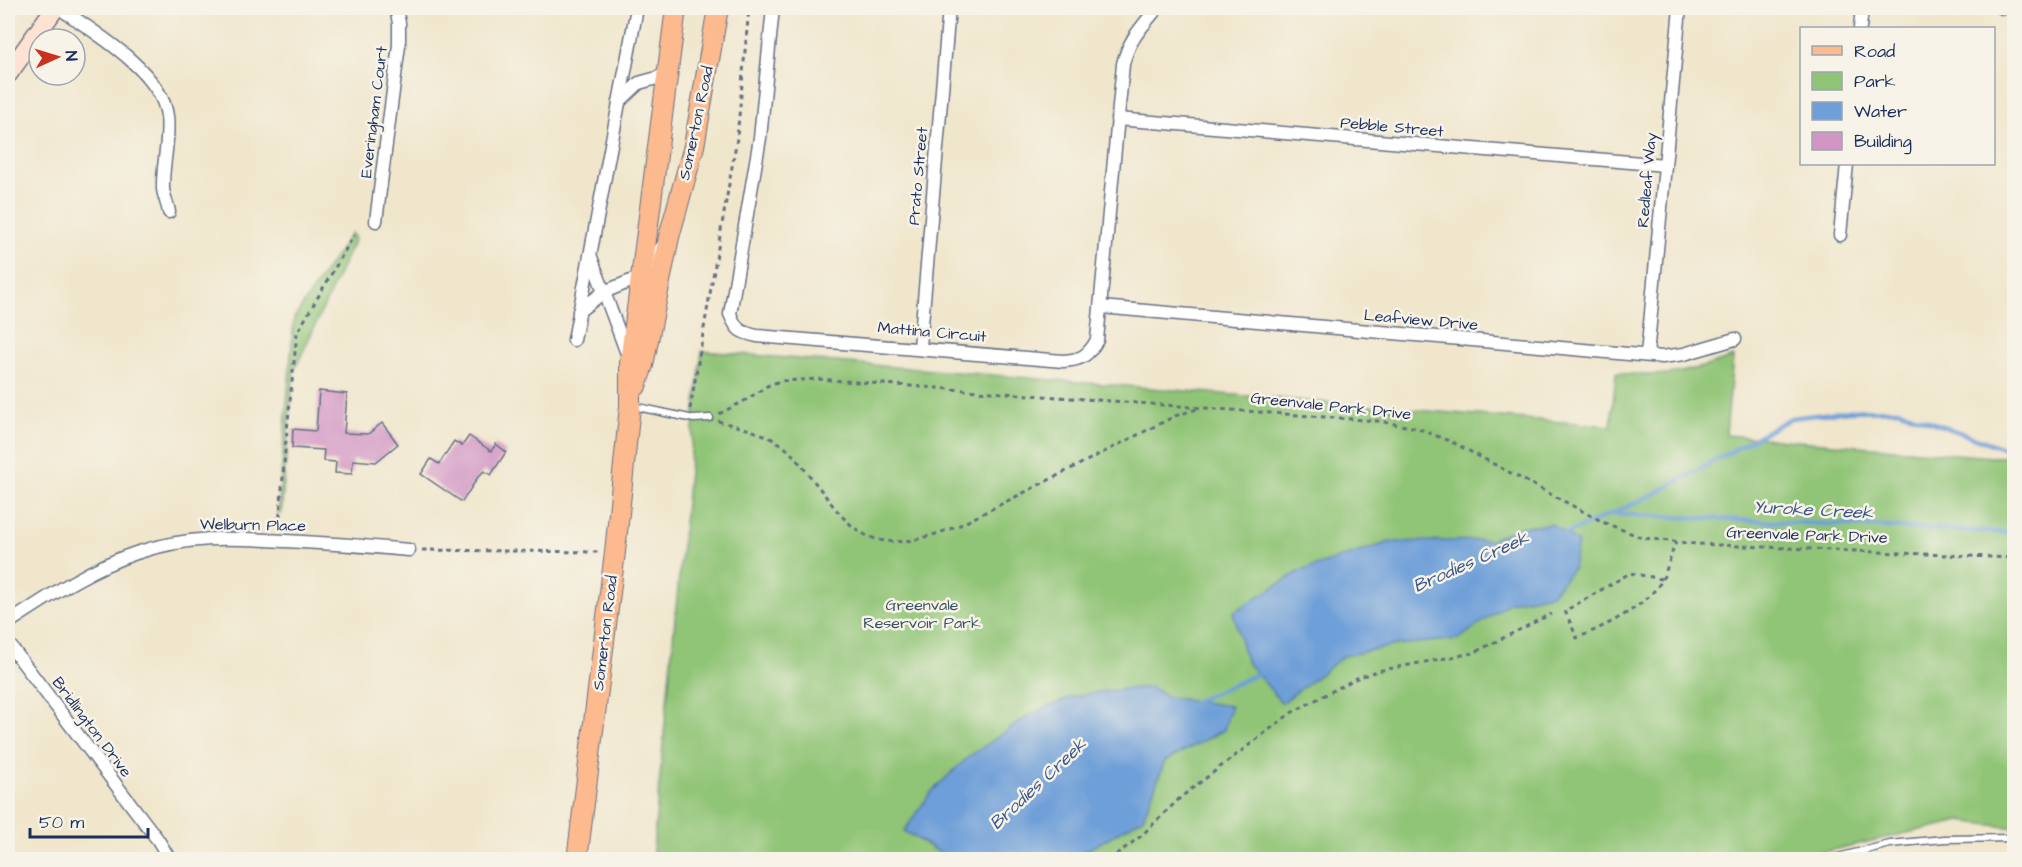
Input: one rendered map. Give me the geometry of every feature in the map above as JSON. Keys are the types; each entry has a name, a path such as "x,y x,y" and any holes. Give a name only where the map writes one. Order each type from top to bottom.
{"main road":[{"name":"Somerton Road","path":"577,860 615,552 630,406 630,363 676,8"},
{"name":"Somerton Road","path":"630,406 643,365 669,237 694,146 718,8"}],"street":[{"path":"8,74 57,8 126,54 158,90 167,114 164,190 170,212"},
{"name":"Everingham Court","path":"376,221 399,45 396,8"},
{"path":"574,340 637,8"},
{"name":"Mattina Circuit","path":"773,8 760,138 731,305 730,314 735,326 741,332 757,336 1077,360 1091,352 1097,340 1123,64 1127,48 1134,35 1157,8"},
{"name":"Prato Street","path":"920,347 950,8"},
{"name":"Redleaf Way","path":"1647,356 1680,8"},
{"path":"1860,27 1862,8"},
{"path":"2002,8 2014,9"},
{"path":"620,102 639,83 668,72"},
{"name":"Pebble Street","path":"1117,119 1665,165"},
{"path":"1840,235 1847,165"},
{"name":"Somerton Road","path":"643,276 669,237"},
{"name":"Somerton Road","path":"590,256 630,363"},
{"path":"579,311 603,292 643,276"},
{"name":"Leafview Drive","path":"1101,307 1662,357 1684,354 1735,339"},
{"name":"Welburn Place","path":"8,623 88,574 110,563 157,546 205,538 278,540 409,550"},
{"name":"Bridlington Drive","path":"8,644 170,860"}],"lane":[{"path":"630,406 688,418 710,418"},
{"path":"1826,860 1890,844 1944,839 2014,838"}],"path":[{"path":"688,418 737,138 749,8"},
{"path":"278,540 297,333 354,235"},
{"name":"Greenvale Park Drive","path":"710,418 746,400 767,386 780,381 799,379 881,382 1378,421 1417,428 1454,443 1580,511 1610,526 1643,538 1676,542 2014,558"},
{"path":"710,418 760,434 784,446 843,517 857,530 865,535 891,541 917,540 934,536 960,525 1165,421 1204,407"},
{"path":"1662,579 1630,573 1565,611 1578,638 1647,599 1662,579 1676,542"},
{"path":"409,550 615,552"},
{"path":"1109,860 1141,836 1181,797 1291,713 1357,678 1377,671 1473,653 1551,614"}],"green space":[{"path":"351,233 355,239 294,371 281,514 278,514 294,318"},
{"name":"Greenvale Reservoir Park","path":"702,351 1611,426 1616,373 1648,375 1676,373 1733,357 1726,435 1992,457 2014,456 2014,828 1960,821 1788,860 652,860"}],"water":[{"path":"1552,524 1578,543 1573,568 1552,594 1510,602 1459,639 1397,645 1344,656 1282,703 1246,661 1233,612 1300,571 1390,542 1490,540 1521,527"},
{"path":"1150,687 1168,697 1231,706 1224,730 1165,761 1143,818 1072,859 950,859 904,831 932,791 967,758 1033,713 1072,697"}],"building":[{"path":"319,391 347,394 344,433 368,434 382,423 398,444 376,462 353,460 352,474 335,473 336,462 323,461 324,450 292,448 293,429 316,431"},
{"path":"469,436 491,451 496,444 506,452 491,475 484,471 478,477 462,502 421,474 431,459 439,464 454,441 462,446"}],"waterway":[{"name":"Brodies Creek","path":"1562,536 1653,495 1791,418 1849,411 1898,410 2014,452"},
{"name":"Yuroke Creek","path":"1613,514 2014,533"},
{"name":"Brodies Creek","path":"1190,704 1262,672"}]}
